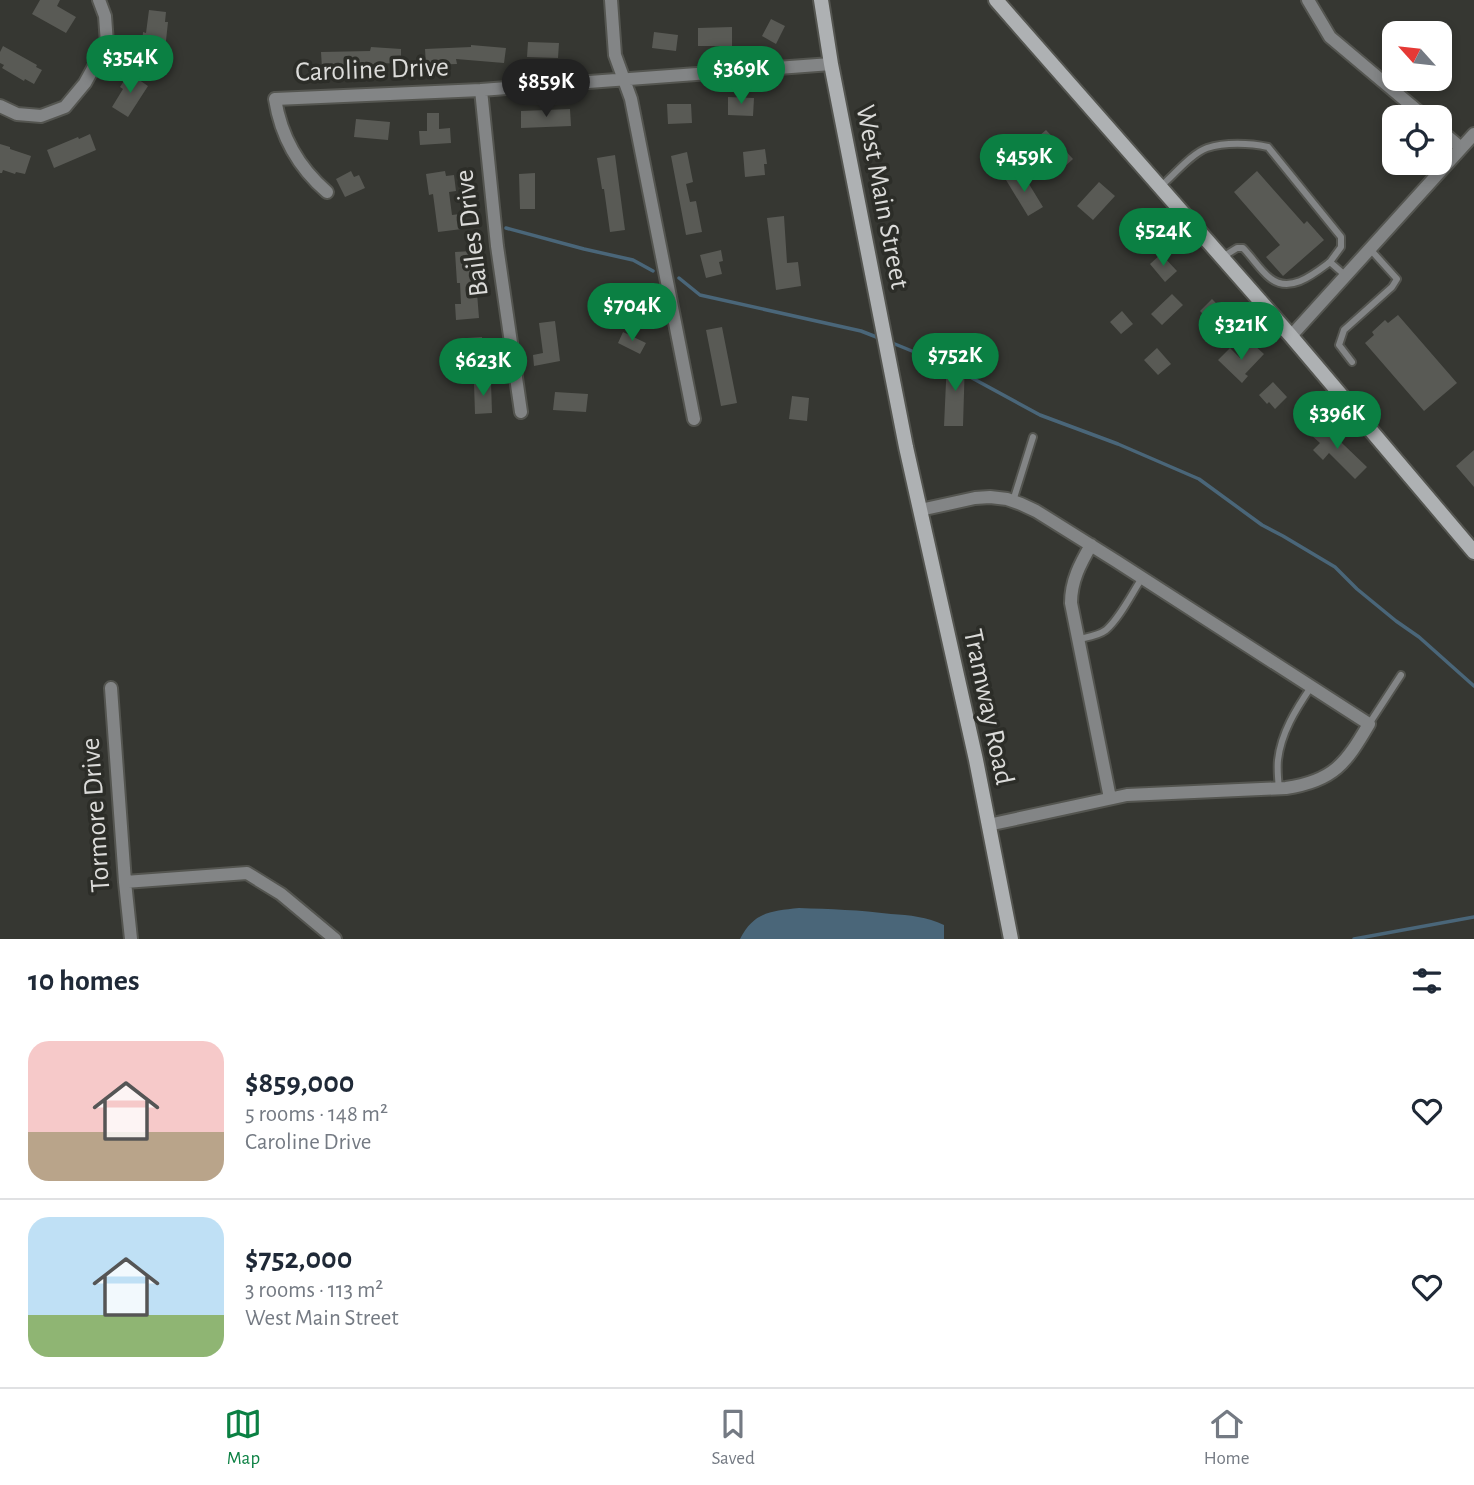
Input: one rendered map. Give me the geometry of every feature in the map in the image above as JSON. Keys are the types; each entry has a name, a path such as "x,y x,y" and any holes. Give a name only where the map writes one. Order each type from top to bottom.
{"main road":[{"name":"West Main Street","path":"821,0 831,64 915,485"},
{"path":"996,0 1291,336 1474,552"},
{"name":"Tramway Road","path":"915,485 976,760 1011,939"}],"street":[{"path":"0,106 17,114 41,116 65,107 85,83 107,43 105,16 99,0"},
{"path":"611,0 615,55 631,99 694,419"},
{"path":"1308,0 1330,37 1411,105"},
{"name":"Caroline Drive","path":"327,192 313,180 292,151 281,129 275,99 481,90 831,64"},
{"name":"Bailes Drive","path":"481,90 497,246 521,412"},
{"path":"1291,336 1474,134"},
{"path":"1452,140 1461,148"},
{"path":"920,510 990,497 1013,501 1037,512 1369,724 1349,756 1337,769 1323,779 1306,785 1279,789 1127,795 988,825"},
{"path":"1090,545 1075,575 1071,603 1110,798"},
{"name":"Tormore Drive","path":"111,688 131,939"},
{"path":"125,882 247,873 281,894 335,939"}],"lane":[{"path":"1160,187 1206,148 1244,144 1268,147 1340,237 1341,247 1330,262 1310,277 1288,285 1279,284 1268,277 1243,248 1237,247 1222,257"},
{"path":"1352,362 1339,345 1344,330 1392,287 1396,279 1370,249"},
{"path":"1330,262 1346,276"},
{"path":"1013,501 1034,437"},
{"path":"1078,639 1098,635 1107,629 1142,578"},
{"path":"1369,724 1401,675"},
{"path":"1279,789 1278,762 1281,744 1289,722 1311,687"}],"water":[{"path":"799,908 925,918 944,925 944,939 740,939 751,923 764,914"}],"building":[{"path":"40,0 60,0 57,6 76,17 66,33 32,14"},
{"path":"149,10 166,12 165,22 168,22 165,50 142,49"},
{"path":"771,19 785,26 776,44 762,36"},
{"path":"732,27 732,46 698,46 698,28"},
{"path":"654,32 678,35 676,51 652,48"},
{"path":"528,42 559,43 558,58 527,57"},
{"path":"471,45 506,48 504,63 456,59 457,64 426,65 425,49"},
{"path":"3,46 42,70 34,84 2,68 4,65 0,63 0,52"},
{"path":"371,47 401,49 401,64 382,63 382,68 322,68 321,52 370,51"},
{"path":"129,73 148,86 128,117 112,107"},
{"path":"728,97 754,98 753,116 728,115"},
{"path":"667,104 691,104 692,123 668,124"},
{"path":"570,109 571,126 521,128 521,111"},
{"path":"427,113 439,113 439,129 450,128 451,143 420,145 419,131 427,131"},
{"path":"356,119 390,122 388,140 354,137"},
{"path":"1046,130 1073,159 1055,175 1040,158 1043,155 1032,142"},
{"path":"90,134 96,150 54,168 47,150"},
{"path":"0,144 31,156 25,174 3,170 0,173"},
{"path":"765,149 765,175 745,177 743,152"},
{"path":"687,152 693,182 686,184 690,202 696,201 702,232 686,235 671,156"},
{"path":"615,155 625,230 610,232 597,158"},
{"path":"351,171 354,177 359,175 365,188 345,197 336,179"},
{"path":"445,171 446,176 454,175 456,191 449,192 452,215 460,214 462,229 438,232 433,194 429,195 426,174"},
{"path":"1021,171 1043,207 1028,216 1006,180"},
{"path":"1257,171 1304,224 1307,221 1324,240 1283,276 1266,257 1280,245 1234,192"},
{"path":"535,173 535,209 520,209 519,174"},
{"path":"1099,182 1115,196 1093,220 1077,206"},
{"path":"784,216 787,263 798,262 801,286 776,290 767,218"},
{"path":"721,250 723,261 719,262 722,274 706,278 700,255"},
{"path":"472,251 473,294 477,293 479,318 456,320 455,304 461,304 455,252"},
{"path":"1161,254 1177,271 1165,282 1150,264"},
{"path":"1172,294 1183,305 1162,325 1151,314"},
{"path":"1212,299 1222,309 1213,324 1200,311"},
{"path":"1122,311 1133,324 1121,334 1110,322"},
{"path":"1398,315 1457,383 1424,411 1365,343 1385,320 1388,323"},
{"path":"555,321 560,361 534,366 533,355 543,353 539,323"},
{"path":"722,327 737,403 721,406 706,330"},
{"path":"623,332 646,343 640,354 618,343"},
{"path":"482,337 485,361 463,364 461,347 468,347 467,338"},
{"path":"1253,344 1264,354 1245,374 1248,376 1242,383 1218,360 1230,348 1240,358"},
{"path":"1157,348 1171,364 1158,375 1144,360"},
{"path":"947,360 965,360 963,426 944,426"},
{"path":"491,382 492,413 475,414 474,383"},
{"path":"1273,382 1287,397 1275,409 1259,395"},
{"path":"555,392 588,394 586,412 553,410"},
{"path":"792,396 809,398 807,421 789,419"},
{"path":"1321,423 1367,467 1355,479 1329,453 1323,460 1313,450 1320,443 1310,434"},
{"path":"1474,450 1474,487 1456,466"}],"waterway":[{"path":"506,228 633,260 653,271"},
{"path":"679,278 700,295 861,331 879,338"},
{"path":"890,342 951,367"},
{"path":"961,372 1040,415 1118,444 1199,479 1262,525 1335,567 1357,589 1419,637 1474,686"},
{"path":"1354,939 1474,917"}]}
